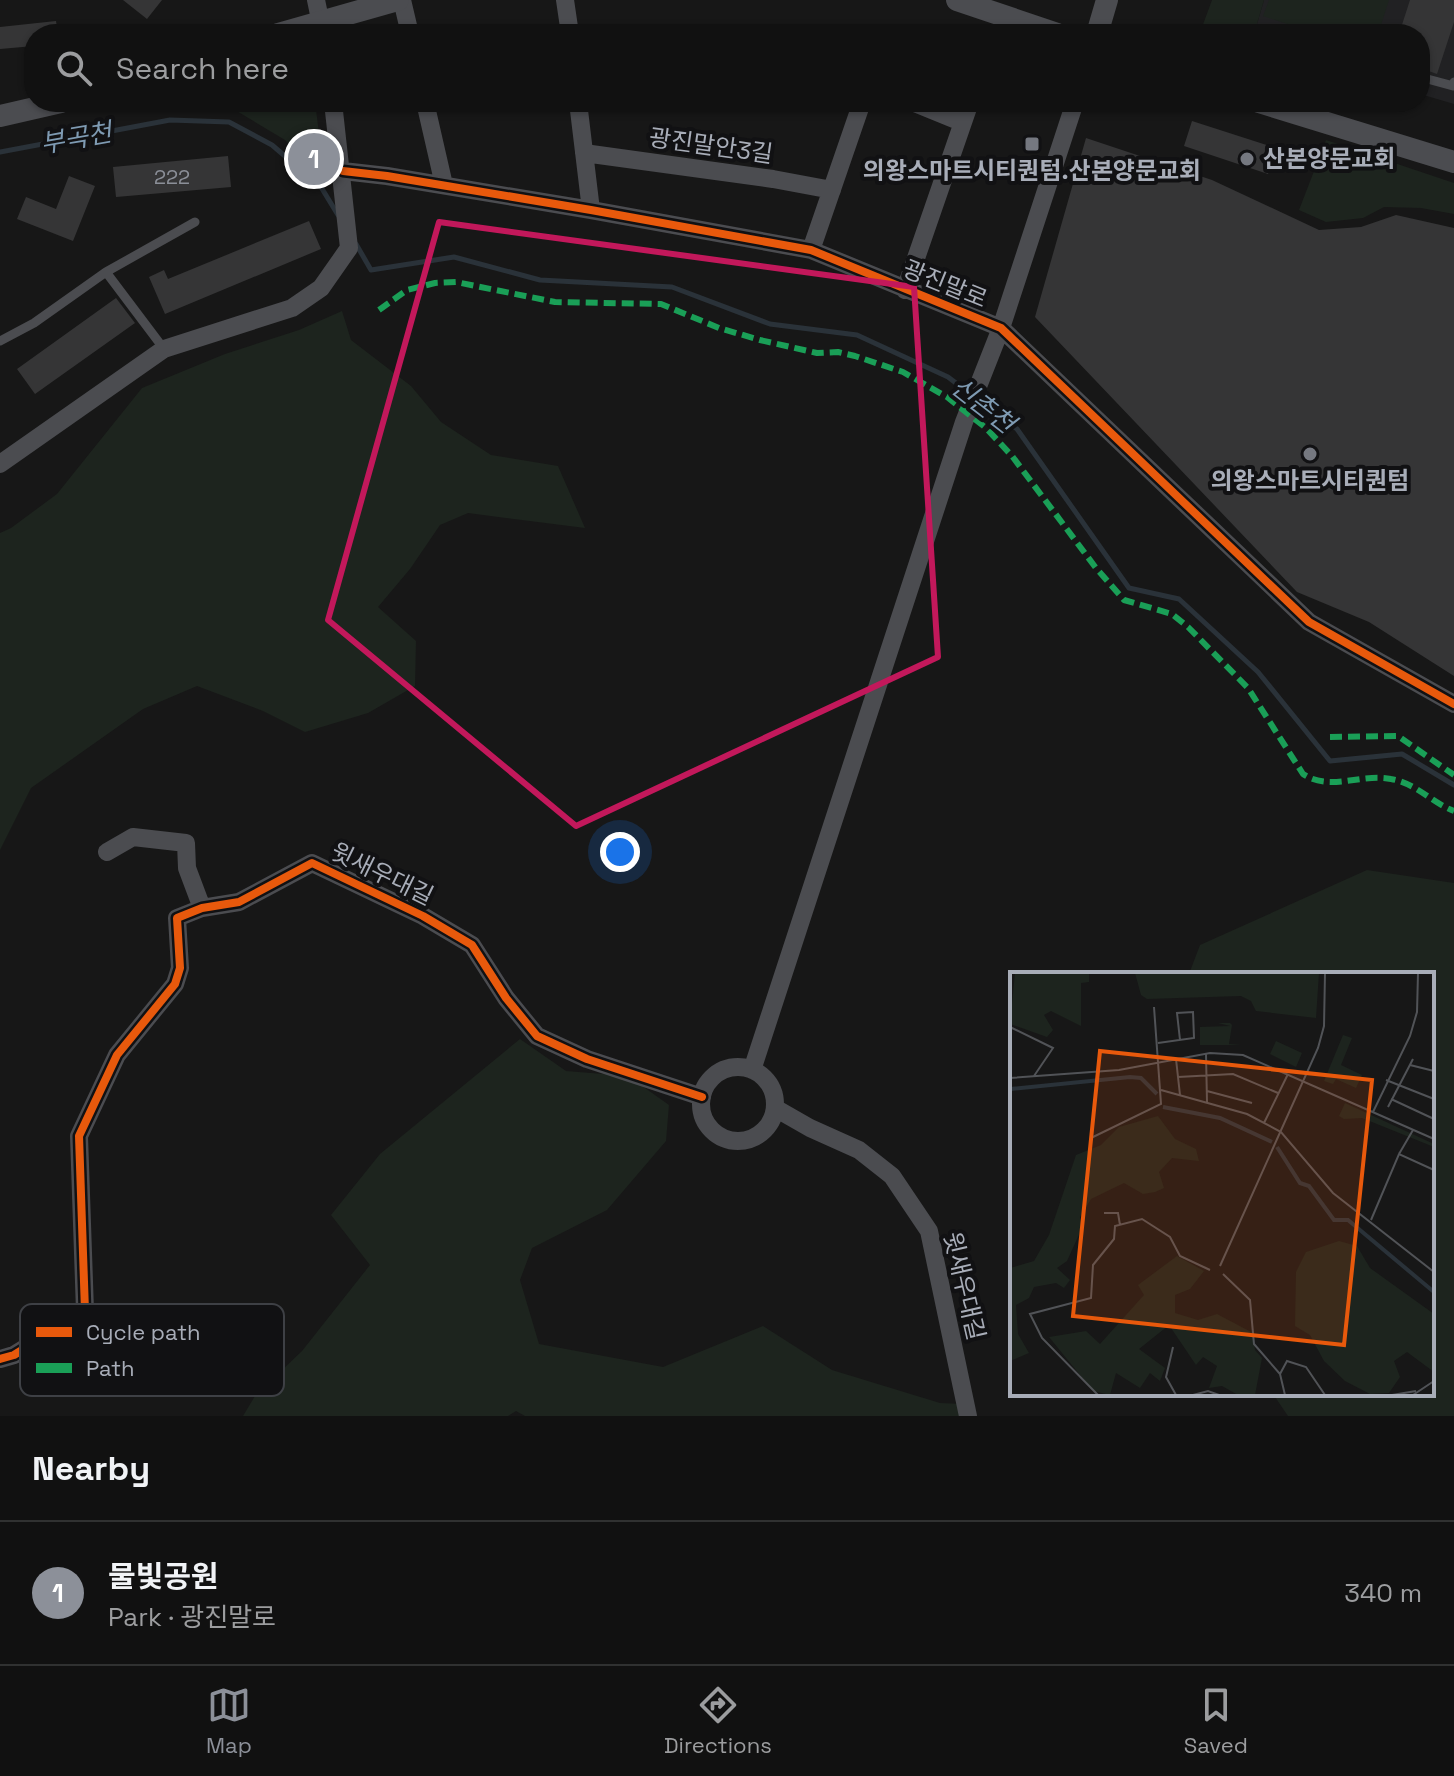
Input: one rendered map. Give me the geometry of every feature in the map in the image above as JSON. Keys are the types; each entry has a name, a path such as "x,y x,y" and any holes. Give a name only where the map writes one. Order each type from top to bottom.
{"street":[{"path":"316,0 322,24"},
{"path":"336,24 400,0 407,24"},
{"path":"565,0 569,24"},
{"path":"957,0 999,24"},
{"path":"1100,24 1107,0"},
{"path":"0,116 24,110"},
{"path":"0,464 164,349 292,308 321,288 349,248 334,112"},
{"path":"427,112 444,185"},
{"path":"579,112 591,210"},
{"path":"811,250 859,112"},
{"path":"936,112 961,122"},
{"path":"905,290 966,112"},
{"path":"752,1070 964,422 1001,328 1072,112"},
{"path":"1292,112 1454,162"},
{"name":"광진말안3길","path":"584,153 832,190"},
{"name":"광진말로","path":"344,180 444,185 811,250 1001,328 1309,622 1454,704"},
{"path":"85,1304 79,1136 117,1055 175,984 180,968 177,918 202,908 187,868 186,843 133,837 107,852"},
{"name":"윗새우대길","path":"202,908 239,902 312,863 321,866 423,916 472,945 506,998 537,1036 587,1059 702,1097"},
{"path":"729,1068 752,1070 770,1085 772,1116 754,1138 741,1141 717,1135 703,1115 702,1097 709,1081 729,1068"},
{"name":"윗새우대길","path":"772,1116 810,1128 859,1150 892,1176 929,1231 968,1416"},
{"path":"0,1359 20,1351"}],"lane":[{"path":"1430,80 1453,86 1454,82"},
{"path":"0,341 34,323 106,272 195,222"},
{"path":"106,272 164,349"}],"highlighted area":[{"path":"439,222 914,287 938,657 576,826 328,620"}],"shaded area":[{"path":"1212,0 1264,0 1257,24 1203,24"},
{"path":"1264,0 1454,0 1454,104 1430,97 1430,24 1257,24"},
{"path":"1269,0 1389,0 1381,24 1287,24 1263,16"},
{"path":"238,112 316,112 325,179 285,140"},
{"path":"1326,140 1454,183 1454,214 1421,208 1384,207 1363,218 1326,222 1299,210"},
{"path":"342,311 351,340 411,386 441,422 491,455 558,466 585,528 468,513 440,525 410,569 378,607 416,641 415,686 368,713 305,732 263,711 197,686 143,709 31,788 0,850 0,533 57,494 142,388"},
{"path":"1367,870 1454,883 1454,1416 1288,1416 1274,1396 1434,1396 1434,972 1190,972 1200,945"},
{"path":"520,1039 566,1071 628,1076 669,1105 666,1141 607,1210 532,1248 520,1280 539,1344 663,1367 763,1326 832,1370 940,1403 963,1404 960,1416 525,1416 516,1411 508,1416 243,1416 255,1396 284,1396 284,1368 302,1351 370,1265 331,1215 380,1154"}],"building":[{"path":"123,0 162,0 147,19"},
{"path":"1410,0 1454,0 1454,22 1437,74 1430,72 1430,24 1402,24"},
{"path":"56,21 56,24 28,24"},
{"path":"24,24 24,47 0,49 0,27"},
{"name":"산본양문교회","path":"1192,121 1276,148 1268,174 1184,146"},
{"name":"의왕스마트시티퀀텀","path":"1086,138 1212,180 1319,230 1361,227 1396,215 1454,228 1454,676 1369,622 1297,592 1035,317"},
{"path":"228,156 231,187 116,197 113,167"},
{"path":"69,176 95,186 73,241 17,219 26,197 56,209"},
{"path":"309,221 321,249 165,314 149,277 164,270 168,279"},
{"path":"116,298 135,323 35,394 17,369"}],"waterway":[{"name":"부곡천","path":"0,152 170,120 229,122 272,145 321,187 338,215"},
{"name":"신촌천","path":"356,244 371,270 454,257 540,280 672,287 770,324 857,335 948,377 969,393"},
{"name":"신촌천","path":"977,399 1017,429 1129,588 1179,599 1258,672 1330,761 1402,754 1454,785"}],"marked path":[{"path":"379,310 407,290 456,282 555,302 661,304 719,328 760,340 817,353 838,352 903,372 947,397 986,428 1012,456 1096,568 1124,600 1172,614 1188,627 1248,688 1303,774 1324,782 1368,778 1400,781 1454,811"},
{"path":"1330,737 1398,736 1454,775"}],"cycle path":[{"path":"343,171 591,210 811,250 1001,328 1309,622 1454,704"},
{"path":"85,1304 79,1136 117,1055 175,984 180,968 177,918 202,908 239,902 312,863 423,916 472,945 506,998 537,1036 587,1059 702,1097"},
{"path":"0,1359 20,1351"}],"place":[{"name":"의왕스마트시티퀀텀.산본양문교회","path":"1032,144"},
{"name":"물빛공원","path":"314,159"},
{"name":"산본양문교회","path":"1247,159"},
{"name":"의왕스마트시티퀀텀","path":"1310,454"}]}
